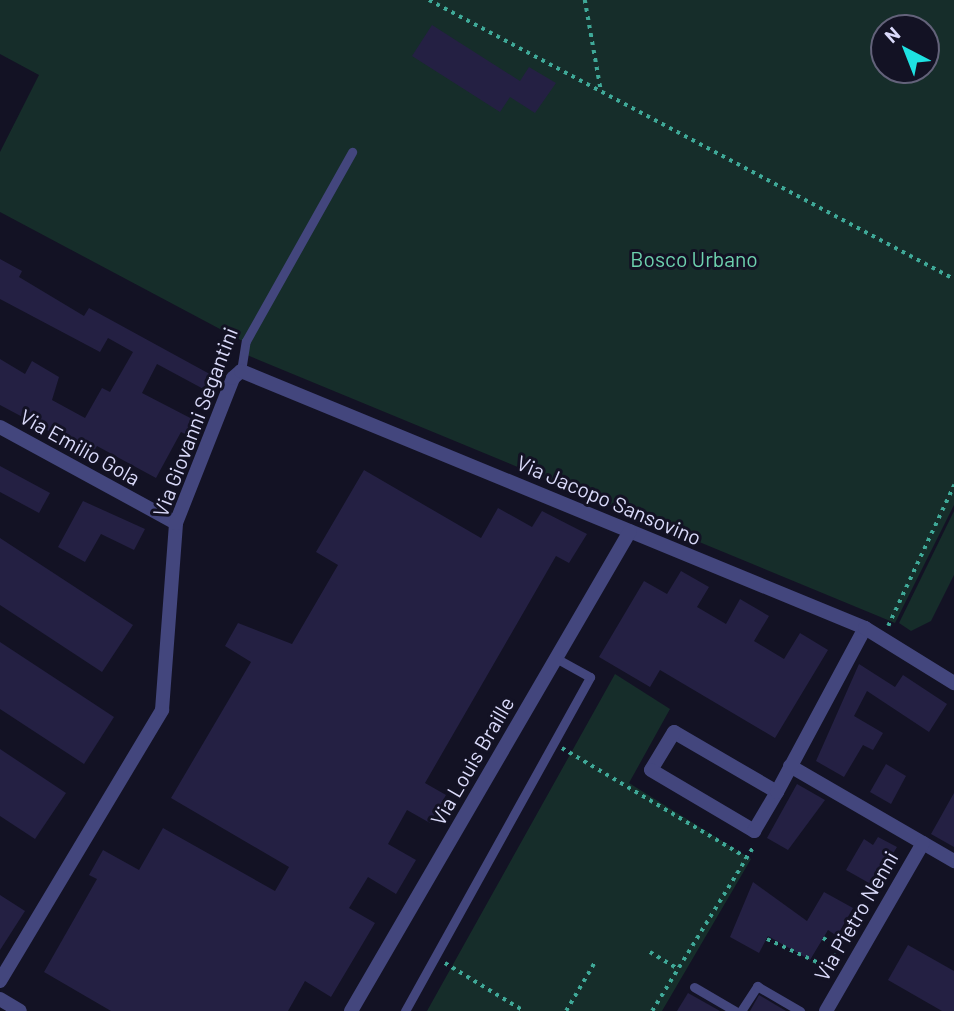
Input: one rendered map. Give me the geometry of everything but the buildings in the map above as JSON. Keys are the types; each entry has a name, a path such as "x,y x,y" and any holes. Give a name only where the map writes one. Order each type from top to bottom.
{"street":[{"name":"Via Giovanni Segantini","path":"0,981 162,710 176,523 233,378 241,371"},
{"name":"Via Jacopo Sansovino","path":"241,371 865,628 954,682"},
{"name":"Via Emilio Gola","path":"0,427 176,523"},
{"name":"Via Louis Braille","path":"351,1011 630,531"},
{"path":"777,792 674,732 651,770 754,831 777,792 865,628"},
{"path":"790,766 954,861"},
{"name":"Via Pietro Nenni","path":"826,1011 923,843"},
{"path":"0,999 20,1011"}],"lane":[{"name":"Via Giovanni Segantini","path":"241,371 246,341 352,152"},
{"path":"405,1011 590,677 556,658"},
{"path":"741,1011 757,986 800,1011"},
{"path":"694,987 735,1011"}],"path":[{"path":"429,0 954,279"},
{"path":"585,0 601,90"},
{"path":"883,637 954,485"},
{"path":"553,743 747,858"},
{"path":"652,1011 760,836"},
{"path":"823,938 835,945 832,969"},
{"path":"767,939 832,969"},
{"path":"650,952 678,969"},
{"path":"435,956 524,1011"},
{"path":"827,980 840,958"},
{"path":"566,1011 595,962"}],"green space":[{"name":"Bosco Urbano","path":"0,0 954,0 954,505 895,623 247,355 250,345 0,212 0,152 39,75 0,54"},
{"path":"954,511 954,575 931,621 911,631 899,623"},
{"path":"615,674 670,709 629,783 751,859 662,1011 427,1011"}]}
